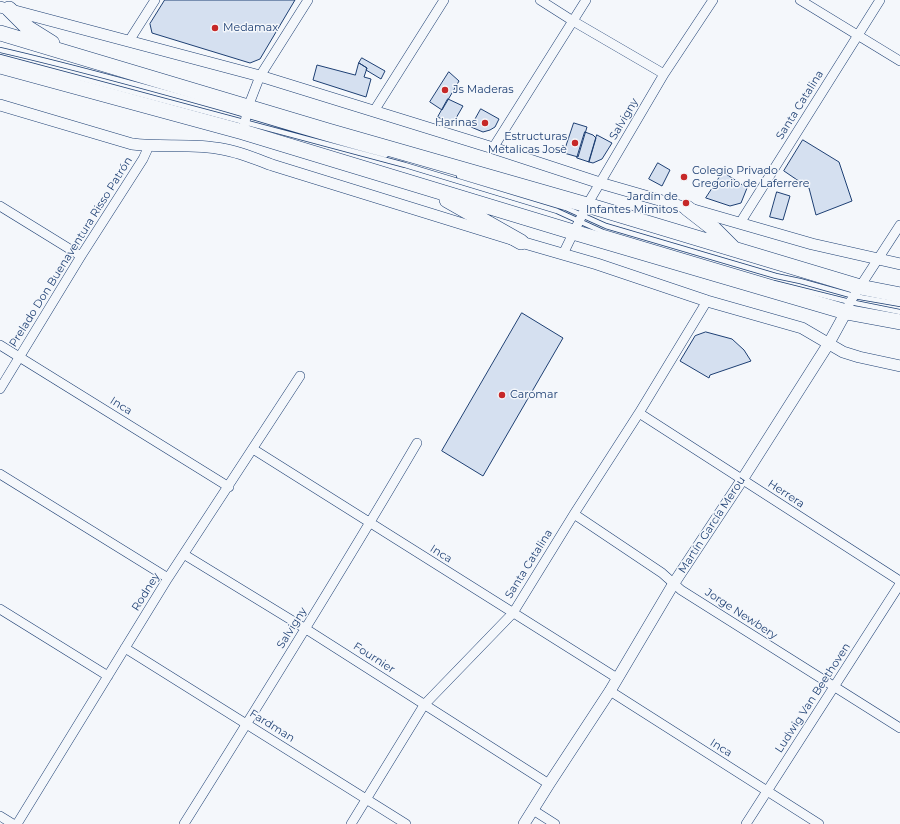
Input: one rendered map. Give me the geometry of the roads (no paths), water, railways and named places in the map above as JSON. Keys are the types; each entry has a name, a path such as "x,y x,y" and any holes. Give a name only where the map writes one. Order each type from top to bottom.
{"highway":[{"path":"8,5 28,28 70,54"},
{"path":"0,33 70,54 424,186 580,219 734,249 853,299 900,322"},
{"path":"0,66 246,119 328,131 580,219 853,299 900,295"},
{"path":"424,186 521,242"},
{"path":"686,208 714,229 734,249"}],"street":[{"path":"129,41 155,0"},
{"path":"246,119 260,76 308,0"},
{"path":"374,111 444,0"},
{"path":"540,0 664,74"},
{"path":"493,148 586,0"},
{"name":"Salvigny","path":"563,254 600,183 664,74 713,0"},
{"path":"800,0 900,61"},
{"name":"Santa Catalina","path":"740,223 880,0"},
{"path":"8,5 129,41 260,76 493,148 600,183 686,208 812,244 900,264"},
{"path":"0,105 122,141 148,146 209,147 244,154 266,163 597,264 707,301 802,328 843,352 900,366"},
{"name":"Prelado Don Buenaventura Risso Patrón","path":"0,389 81,256 143,159 148,146"},
{"path":"0,206 81,256"},
{"name":"Martín García Merou","path":"524,824 610,692 674,584 829,343 853,299 900,225"},
{"name":"Santa Catalina","path":"351,824 424,705 513,612 639,413 707,301"},
{"name":"Inca","path":"0,345 229,487"},
{"name":"Rodney","path":"16,824 168,578 185,555 300,376"},
{"name":"Herrera","path":"639,413 900,582"},
{"name":"Salvigny","path":"184,824 306,629 417,443"},
{"name":"Inca","path":"253,449 617,678"},
{"path":"0,474 168,578"},
{"name":"Jorge Newbery","path":"574,514 662,573 688,594 834,688 900,728"},
{"name":"Fournier","path":"185,555 306,629 549,784"},
{"name":"Ludwig Van Beethoven","path":"746,824 834,688 900,582"},
{"path":"0,609 108,676"},
{"name":"Fardman","path":"125,648 406,824"},
{"name":"Inca","path":"610,692 819,824"},
{"path":"533,810 555,824"},
{"path":"0,816 13,824"}],"lane":[{"path":"0,50 48,61 246,119 410,161 558,206 580,219"},
{"path":"0,58 370,151"},
{"path":"853,299 900,299"},
{"path":"853,299 900,304"},
{"path":"853,299 900,312"}],"place":[{"name":"Medamax","path":"215,28"},
{"name":"Js Maderas","path":"445,90"},
{"name":"Harinas","path":"485,123"},
{"name":"Estructuras Metalicas Josè","path":"575,143"},
{"name":"Colegio Privado Gregorio de Laferrere","path":"684,177"},
{"name":"Jardín de Infantes Mimitos","path":"686,203"},
{"name":"Caromar","path":"502,395"}]}
